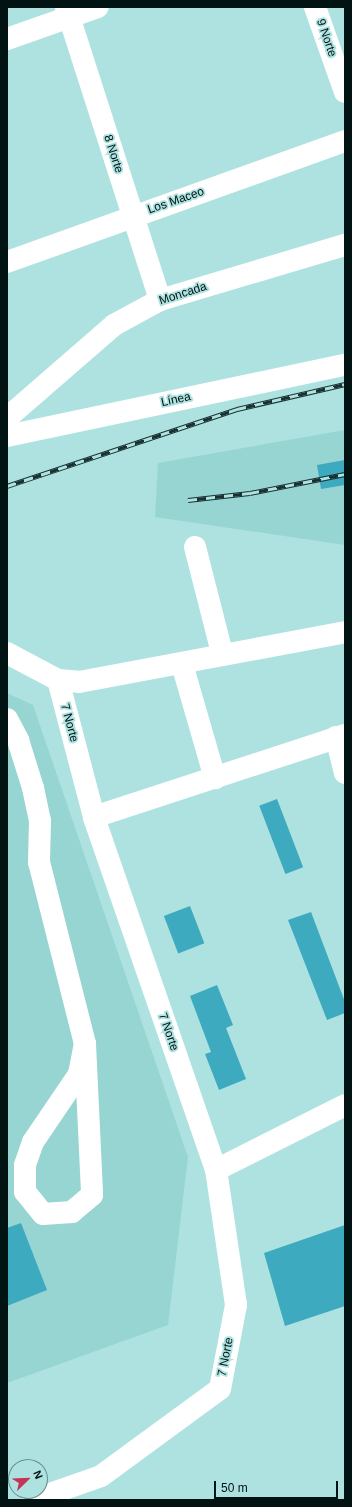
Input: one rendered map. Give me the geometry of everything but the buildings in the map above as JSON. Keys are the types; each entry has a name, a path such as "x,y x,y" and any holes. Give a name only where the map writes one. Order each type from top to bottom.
{"street":[{"path":"7,39 67,12 98,7"},
{"name":"9 Norte","path":"315,7 345,92"},
{"name":"8 Norte","path":"67,12 160,300"},
{"name":"Los Maceo","path":"7,262 345,141"},
{"name":"Moncada","path":"7,418 114,325 160,300 345,245"},
{"name":"Línea","path":"7,436 345,364"},
{"path":"195,547 222,653"},
{"path":"7,654 58,680 79,682 182,664 222,653 345,632"},
{"path":"182,664 215,778"},
{"name":"7 Norte","path":"33,1500 101,1476 220,1389 236,1305 216,1170 94,817 58,680"},
{"path":"7,719 18,740 33,788 40,821 39,862 85,1044 92,1195 72,1212 43,1214 25,1192 25,1165 33,1142 79,1074 85,1044"},
{"path":"94,817 340,736 345,773"},
{"path":"216,1170 345,1105"}],"shaded area":[{"path":"345,430 345,545 155,517 158,463"},
{"path":"7,693 33,705 188,1157 168,1325 7,1383"}],"railway":[{"path":"7,486 237,409 345,384"},
{"path":"188,500 250,493 345,474"}]}
